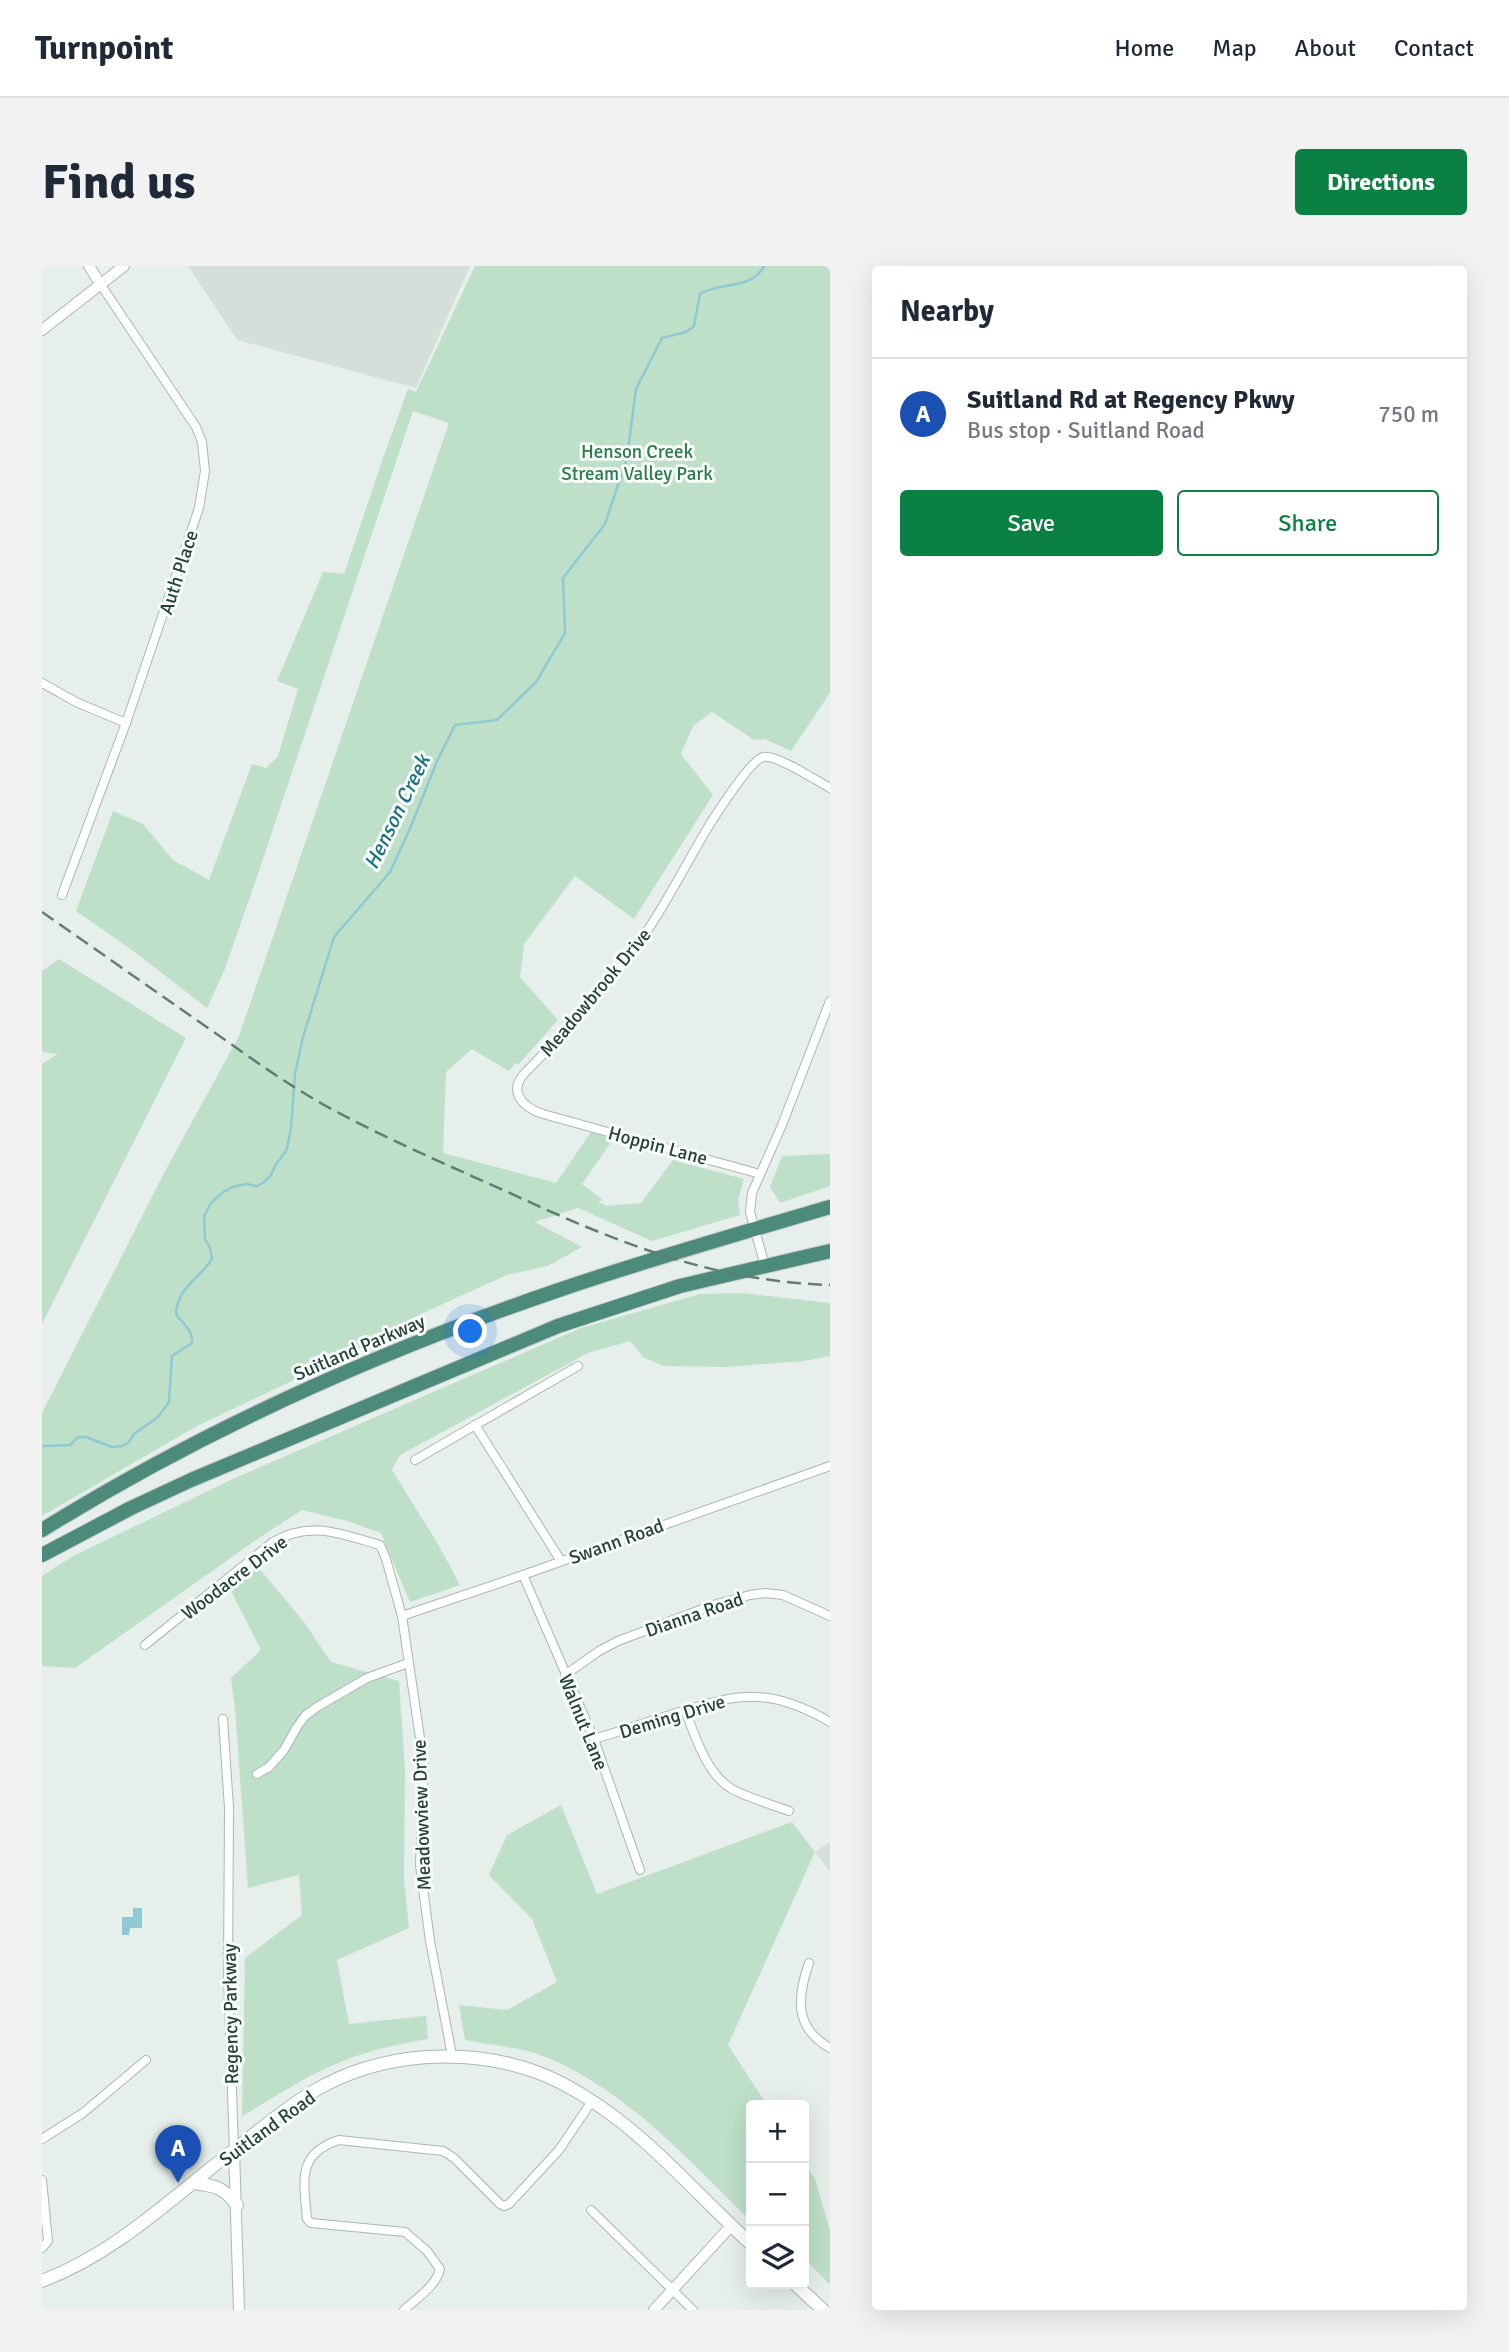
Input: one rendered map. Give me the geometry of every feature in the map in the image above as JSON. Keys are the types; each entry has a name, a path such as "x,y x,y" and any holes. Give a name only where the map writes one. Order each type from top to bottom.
{"highway":[{"name":"Suitland Parkway","path":"42,1530 202,1440 371,1361 460,1325 565,1288 830,1207"},
{"path":"42,1555 170,1490 535,1335 657,1293 830,1251"}],"main road":[{"name":"Suitland Road","path":"42,2281 75,2267 127,2236 273,2119 304,2098 353,2072 392,2062 452,2055 498,2061 538,2073 564,2084 592,2101 646,2143 746,2240"},
{"path":"194,2183 225,2191 237,2205"},
{"path":"800,2289 823,2310"}],"street":[{"name":"Auth Place","path":"62,895 126,723 199,508 205,471 202,442 196,426 89,266"},
{"path":"42,330 124,266"},
{"path":"42,683 78,703 126,723"},
{"name":"Meadowbrook Drive","path":"556,1118 528,1107 517,1092 517,1082 612,978 645,934 719,810 749,768 763,757 785,763 830,788"},
{"path":"765,1266 750,1206 760,1174 830,1002"},
{"name":"Hoppin Lane","path":"556,1118 760,1174"},
{"path":"415,1460 578,1366"},
{"path":"475,1425 561,1561"},
{"name":"Swann Road","path":"402,1616 830,1466"},
{"name":"Woodacre Drive","path":"145,1645 273,1542 288,1533 314,1530 331,1531 380,1545 402,1616"},
{"name":"Walnut Lane","path":"523,1575 594,1739 639,1870"},
{"name":"Dianna Road","path":"565,1675 618,1641 713,1605 750,1595 783,1595 830,1616"},
{"name":"Meadowview Drive","path":"402,1616 424,1765 420,1864 434,1964 452,2055"},
{"path":"257,1774 269,1767 284,1751 297,1727 317,1707 367,1678 408,1663"},
{"name":"Deming Drive","path":"594,1739 726,1698 745,1696 768,1698 799,1706 830,1722"},
{"path":"685,1710 704,1755 724,1782 732,1789 789,1811"},
{"name":"Regency Parkway","path":"223,1719 229,1808 228,1975 239,2310"},
{"path":"809,1963 801,1995 802,2011 812,2035 830,2048"},
{"path":"42,2138 83,2113 146,2060"},
{"path":"404,2310 430,2286 440,2269 427,2251 405,2232 311,2223 307,2219 305,2179 310,2157 325,2145 339,2140 443,2151 454,2158 504,2206 509,2204 559,2150 592,2101"},
{"path":"42,2180 48,2241 42,2248"},
{"path":"591,2210 693,2310"},
{"path":"654,2310 731,2226"}],"shaded area":[{"path":"188,266 470,266 416,388 237,340"},
{"path":"830,1842 830,1872 815,1852"}],"green space":[{"name":"Henson Creek Stream Valley Park","path":"475,266 830,266 830,693 791,751 765,739 754,740 712,712 693,726 681,754 713,795 634,919 575,876 524,944 520,977 558,1020 519,1064 516,1063 509,1071 472,1049 446,1072 443,1153 556,1183 591,1132 614,1138 582,1184 603,1200 598,1202 607,1206 641,1203 673,1160 744,1179 738,1200 740,1215 652,1241 578,1208 535,1222 582,1247 548,1266 507,1275 423,1313 351,1353 197,1426 42,1516 42,1413 164,1173 239,1036 449,423 413,411 257,877 224,971 207,1008 76,911 113,811 143,824 173,860 209,880 252,764 266,768 278,756 298,689 277,681 323,572 344,574 408,389 416,392"},
{"path":"59,959 186,1038 42,1324 42,1064 58,1054 42,1052 42,971"},
{"path":"830,1154 830,1186 780,1203 770,1187 782,1156"},
{"path":"742,1293 830,1303 830,1356 804,1361 726,1367 663,1366 643,1357 630,1341 588,1353 400,1455 392,1470 460,1585 410,1602 381,1533 302,1510 75,1668 42,1666 42,1576 73,1556 235,1478 581,1328 700,1294"},
{"path":"258,1567 304,1622 331,1662 399,1681 405,1769 404,1879 409,1928 337,1960 349,2024 426,2016 428,2039 343,2061 242,2116 245,1958 302,1915 299,1875 248,1888 231,1678 261,1650 231,1591"},
{"path":"561,1805 597,1894 792,1822 815,1852 728,2045 764,2100 746,2100 746,2216 654,2128 602,2087 543,2056 465,2040 459,2005 507,2010 557,1982 532,1919 489,1875 507,1835"},
{"path":"809,2170 815,2179 830,2230 830,2285 809,2264"}],"water":[{"path":"133,1908 142,1908 142,1928 130,1928 129,1935 122,1935 122,1917 133,1917"}],"waterway":[{"name":"Henson Creek","path":"42,1446 70,1445 78,1437 86,1437 112,1447 122,1446 158,1417 169,1402 172,1356 192,1343 189,1331 176,1314 177,1305 184,1290 212,1259 205,1239 204,1216 211,1203 232,1187 246,1184 257,1186 263,1183 287,1149 295,1074 303,1037 334,937 390,872 455,725 497,720 536,682 565,633 563,578 605,524 627,458 636,389 662,338 686,332 694,326 700,294 751,279 764,266"}],"railway":[{"path":"42,912 293,1086 395,1141 551,1212 666,1256 745,1276 830,1285"}],"place":[{"name":"Suitland Rd at Regency Pkwy","path":"178,2183"}]}
